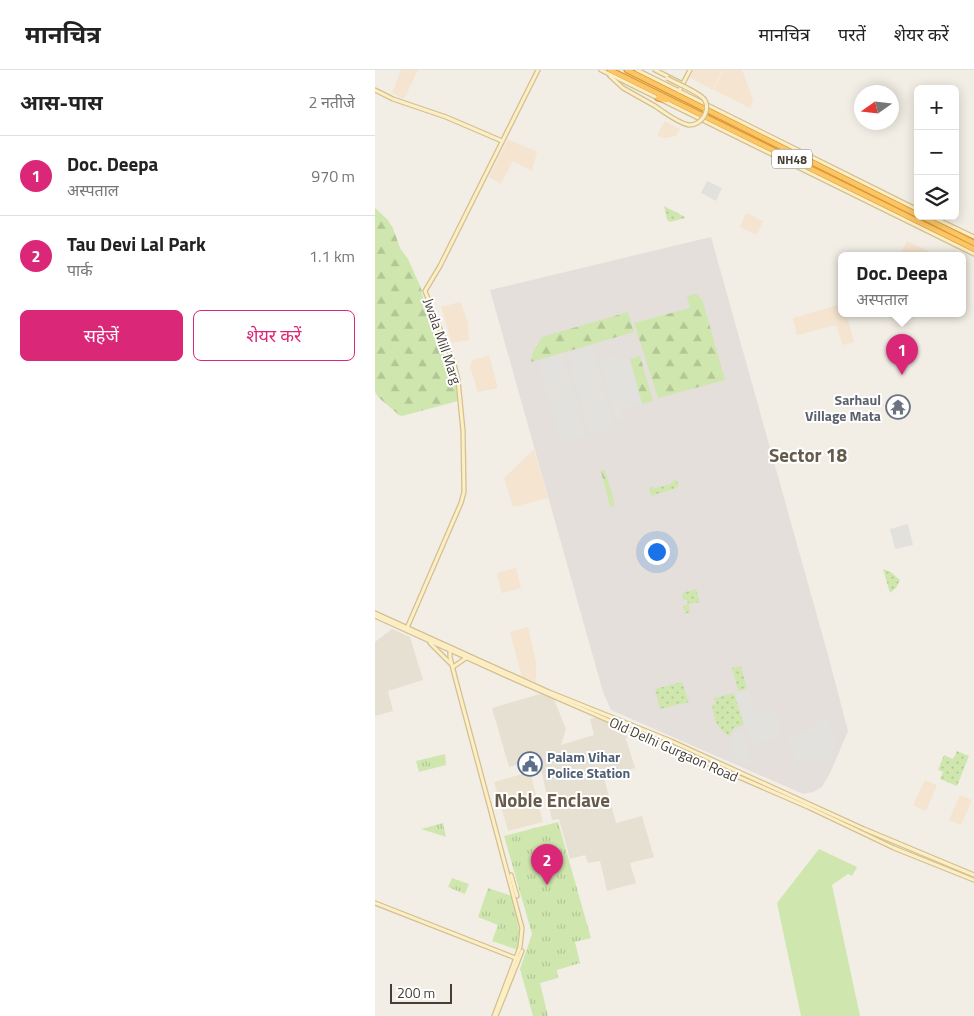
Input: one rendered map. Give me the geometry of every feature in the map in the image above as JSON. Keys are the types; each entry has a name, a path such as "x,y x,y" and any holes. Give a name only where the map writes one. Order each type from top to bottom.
{"highway":[{"name":"NH48","path":"627,70 914,213"},
{"name":"NH48","path":"608,71 974,249"},
{"path":"639,71 644,78"},
{"path":"658,98 673,101"},
{"name":"NH48","path":"929,220 974,242"}],"main road":[{"name":"Jwala Mill Marg","path":"407,628 464,492 463,419 458,380 454,364 425,291 538,70"},
{"path":"601,70 608,71 658,98 974,254"},
{"path":"608,71 628,90 689,125 697,124 703,119 707,106 702,96 651,70"},
{"path":"655,70 683,84"},
{"path":"679,91 690,70"},
{"path":"639,71 914,208"},
{"path":"375,90 393,99 446,117 502,141"},
{"path":"938,220 974,237"},
{"name":"Old Delhi Gurgaon Road","path":"375,614 808,807 894,848 974,880"},
{"name":"Old Delhi Gurgaon Road","path":"375,614 428,640 451,648 466,657 596,712 671,741 864,829 974,875"},
{"path":"428,640 453,666"},
{"path":"451,648 453,666 525,929 525,939 495,1016"},
{"path":"453,666 466,657"},
{"path":"375,903 517,959"}],"shaded area":[{"path":"401,70 418,70 404,99 392,93"},
{"path":"694,70 723,70 713,90 690,78"},
{"path":"724,70 742,70 753,100 750,108 714,90"},
{"path":"665,121 680,129 676,136 664,138 657,135"},
{"path":"508,139 537,152 532,171 513,161 501,184 489,177"},
{"path":"707,181 722,188 716,201 701,193"},
{"path":"746,213 763,221 756,235 740,227"},
{"path":"711,237 848,731 822,787 813,792 803,794 611,710 603,692 490,290"},
{"path":"907,241 930,252 902,252"},
{"path":"460,302 468,322 469,340 452,343 441,307"},
{"path":"838,305 838,317 847,317 854,342 843,345 836,325 797,335 793,318"},
{"path":"592,346 615,429 590,435 567,353"},
{"path":"563,354 586,436 561,443 538,361"},
{"path":"615,355 618,363 629,360 642,404 621,409 624,419 617,422 599,360"},
{"path":"489,356 498,388 478,392 470,366 472,360"},
{"path":"534,449 548,498 513,507 504,478"},
{"path":"908,524 913,545 895,549 890,529"},
{"path":"516,568 521,588 502,593 497,573"},
{"path":"528,627 536,662 536,682 522,677 510,632"},
{"path":"392,629 410,637 423,680 388,691 393,711 375,716 375,642"},
{"path":"748,690 755,714 775,709 783,737 750,745 737,693"},
{"name":"Noble Enclave","path":"540,694 554,699 566,729 561,745 594,735 590,719 599,717 629,731 626,739 635,768 604,778 616,823 642,816 654,857 630,863 636,883 607,891 600,861 588,863 585,855 570,859 559,819 552,820 539,759 509,767 492,708"},
{"path":"828,719 836,744 829,760 822,763 820,756 796,763 788,737 812,730 811,724"},
{"path":"742,730 752,765 735,758 730,739 735,732"},
{"path":"530,772 543,822 508,831 494,782"},
{"path":"925,780 937,785 926,811 913,805"},
{"path":"960,795 972,800 961,825 949,820"}],"green space":[{"path":"664,206 685,218 670,222 667,220"},
{"path":"375,208 387,219 393,228 400,248 408,259 421,288 423,297 428,302 438,347 444,354 454,374 458,401 402,416 378,397 375,392"},
{"path":"695,294 703,302 725,380 658,398 634,323 690,308 687,296"},
{"path":"628,312 634,332 531,362 532,354 542,337"},
{"path":"640,356 653,401 642,404 630,359"},
{"path":"605,470 615,505 610,507 601,471"},
{"path":"677,480 677,488 651,496 649,488 652,487 652,489 673,483 672,481"},
{"path":"883,569 891,572 900,580 896,588 890,593"},
{"path":"696,589 700,602 689,604 690,612 685,614 683,606 688,604 687,600 684,600 682,593"},
{"path":"741,666 747,688 738,691 732,668"},
{"path":"682,682 689,702 660,709 655,689"},
{"path":"734,693 744,725 734,728 730,736 725,734 719,727 712,705 716,704 714,698"},
{"path":"957,751 969,756 957,786 940,779 943,772 938,770 944,755 953,759"},
{"path":"445,754 446,765 419,772 416,761"},
{"path":"558,822 591,938 575,942 580,963 557,970 558,978 540,983 548,1016 533,1016 520,969 532,934 504,836"},
{"path":"443,823 446,837 421,829"},
{"path":"819,849 857,867 852,876 848,874 832,885 860,1016 801,1016 777,903"},
{"path":"452,878 469,884 465,894 448,887"},
{"path":"488,888 512,896 520,935 518,950 492,941 498,925 478,917"}],"place":[{"name":"Doc. Deepa","path":"902,375"},
{"name":"Sarhaul Village Mata","path":"898,407"},
{"name":"Palam Vihar Police Station","path":"530,764"},
{"name":"Tau Devi Lal Park","path":"547,885"}],"district":[{"name":"Sector 18","path":"808,454"},
{"name":"Noble Enclave","path":"552,799"}]}
